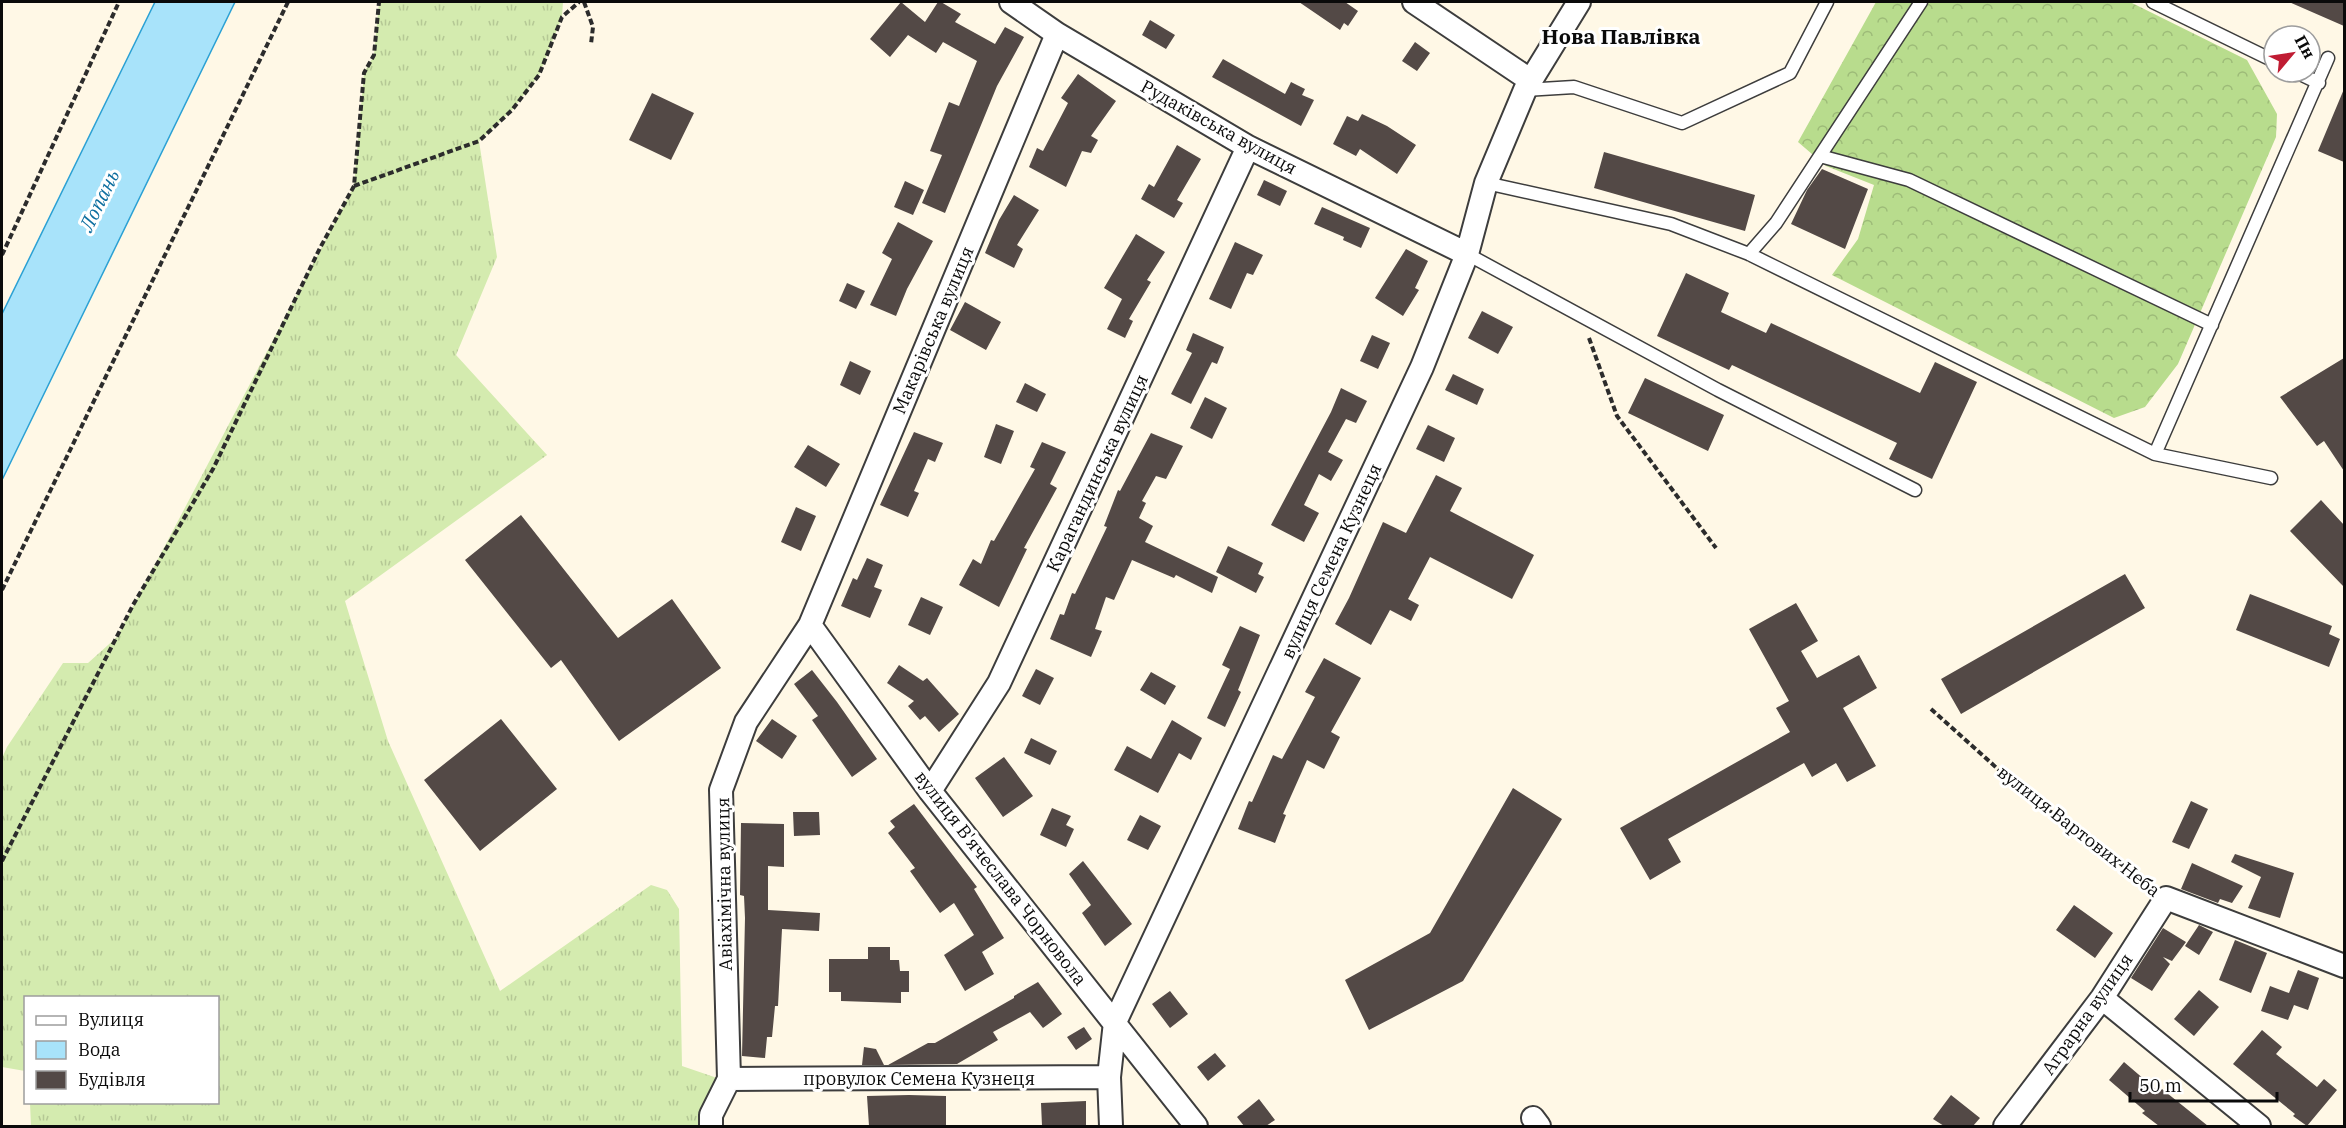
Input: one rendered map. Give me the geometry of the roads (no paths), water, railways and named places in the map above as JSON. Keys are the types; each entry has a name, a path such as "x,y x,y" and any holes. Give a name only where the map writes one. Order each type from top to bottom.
{"street":[{"name":"Рудаківська вулиця","path":"1011,2 1057,34 1248,147 1467,254"},
{"path":"1414,2 1528,85"},
{"name":"вулиця Семена Кузнеця","path":"1111,1126 1109,1077 1115,1022 1417,378 1467,254 1486,183 1528,85 1579,2"},
{"name":"Макарівська вулиця","path":"810,625 1057,34"},
{"name":"Карагандинська вулиця","path":"930,791 999,683 1248,147"},
{"name":"вулиця В'ячеслава Чорновола","path":"810,625 930,791 1196,1126"},
{"name":"Авіахімічна вулиця","path":"711,1126 711,1115 729,1071 721,790 746,722 810,625"},
{"name":"вулиця Вартових Неба","path":"2166,898 2344,966"},
{"name":"Аграрна вулиця","path":"2005,1126 2102,998 2166,898"},
{"path":"2102,998 2259,1126"},
{"name":"провулок Семена Кузнеця","path":"729,1071 1109,1077"}],"lane":[{"path":"1528,85 1574,87 1682,123 1790,73 1827,2"},
{"path":"1749,254 1776,223 1921,2"},
{"path":"2153,2 2262,55"},
{"path":"2322,75 2328,58"},
{"path":"2155,454 2319,84"},
{"path":"1820,156 1909,180 2212,325"},
{"path":"1486,183 1671,224 1749,254 2155,454 2271,478"},
{"path":"1467,254 1718,390 1914,490"}],"water":[{"name":"Лопань","path":"155,2 235,2 2,480 2,314"}],"district":[{"name":"Нова Павлівка","path":"1621,36"}]}
